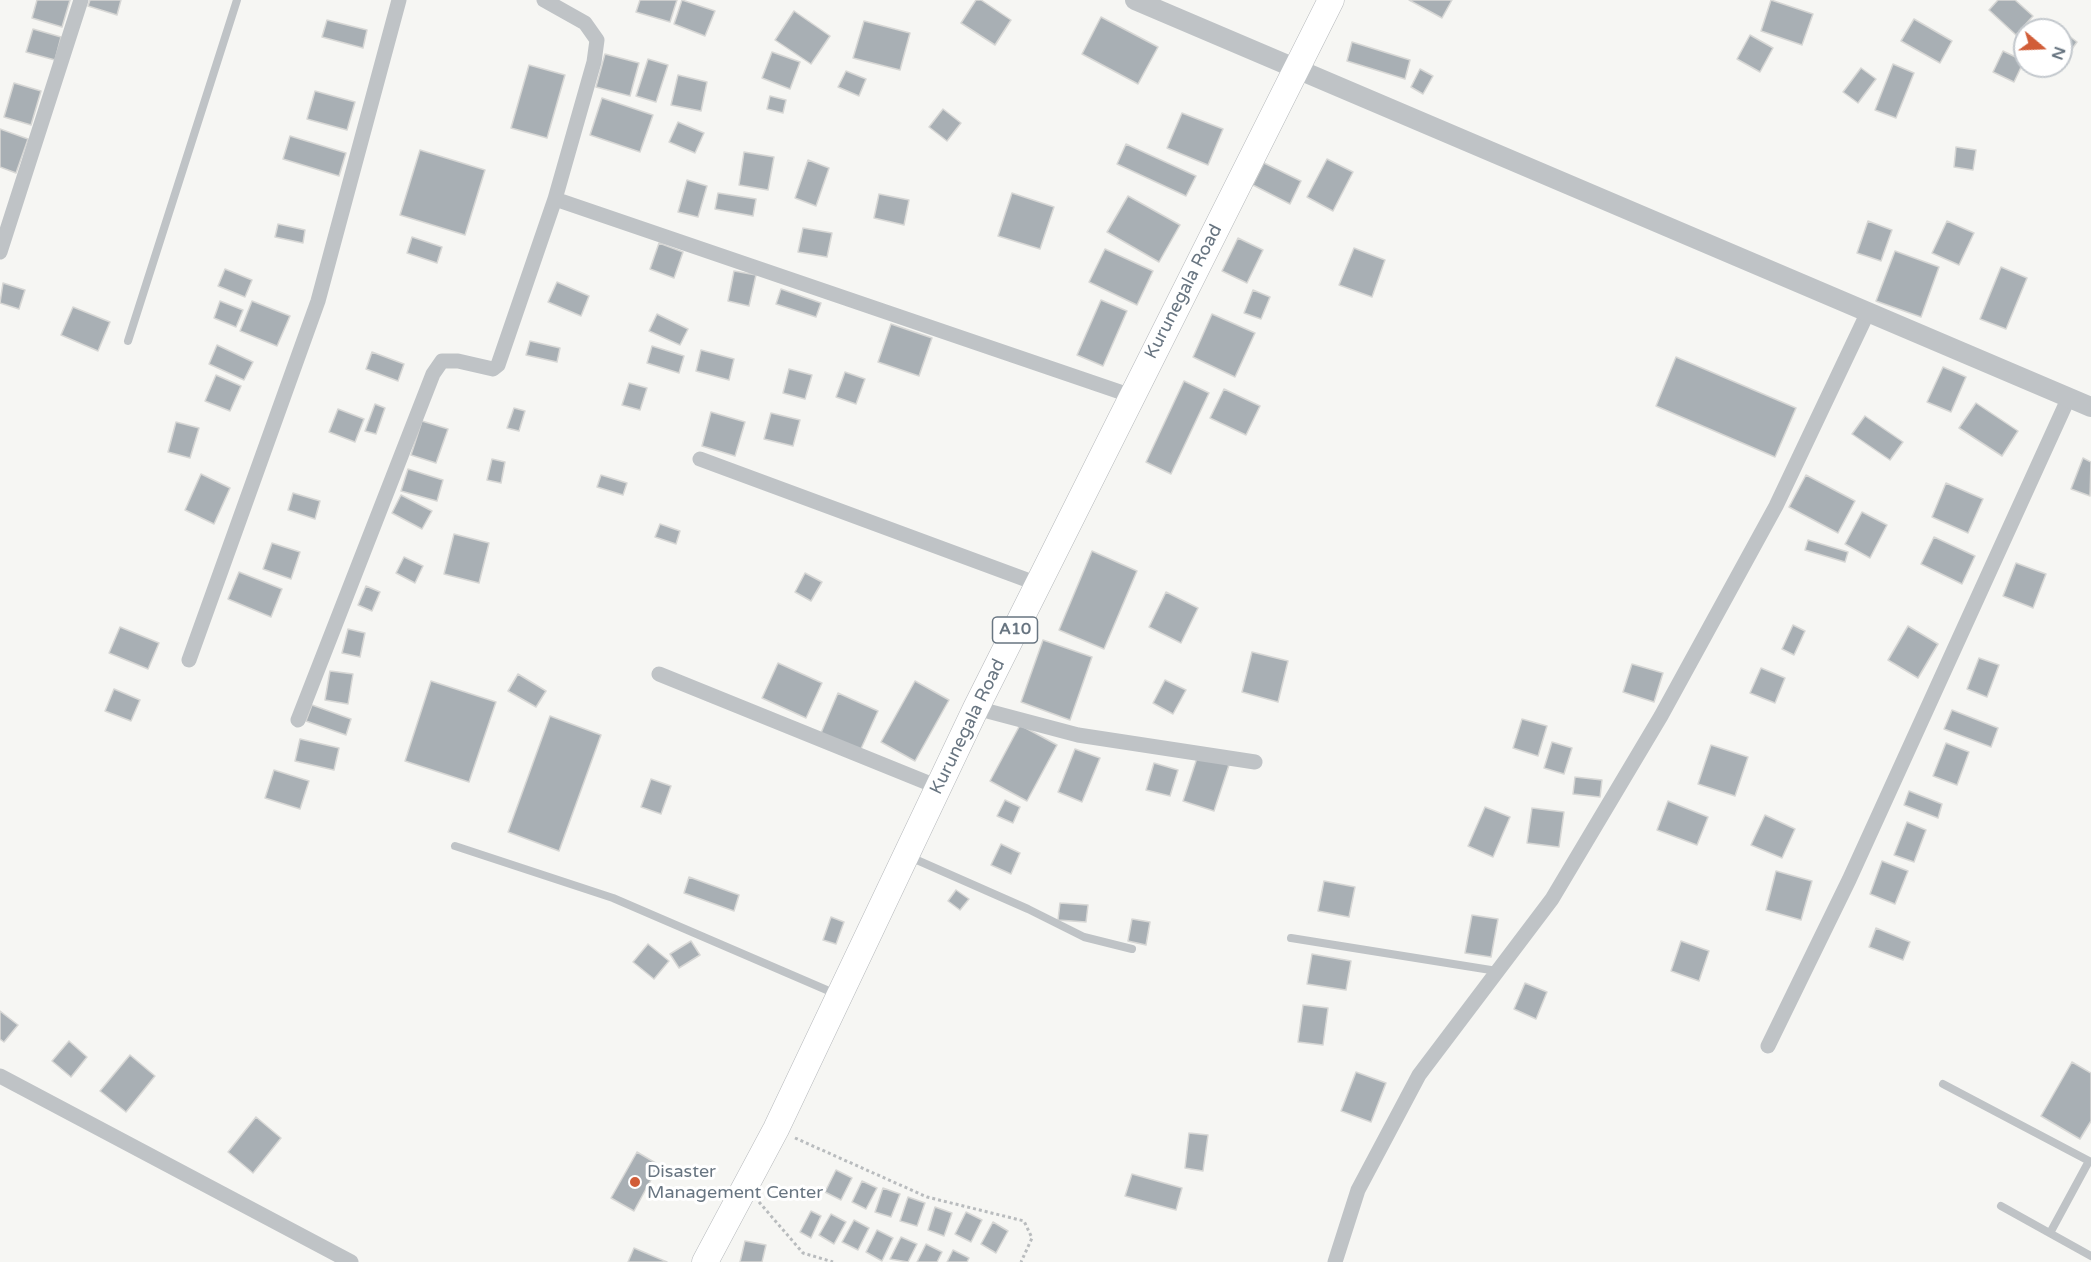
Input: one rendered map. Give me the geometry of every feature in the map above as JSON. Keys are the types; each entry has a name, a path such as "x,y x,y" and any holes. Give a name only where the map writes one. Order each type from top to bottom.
{"highway":[{"name":"Kurunegala Road","path":"705,1262 776,1129 976,708 1331,0"}],"street":[{"path":"0,252 81,0"},
{"path":"189,660 318,301 399,0"},
{"path":"298,720 433,374 442,361 458,361 493,369 498,365 555,199 594,62 597,40 585,23 545,0"},
{"path":"1135,0 2091,406"},
{"path":"555,199 1132,396"},
{"path":"1335,1262 1358,1190 1419,1075 1552,899 1662,716 1776,506 1868,312"},
{"path":"1768,1046 1850,880 2069,397"},
{"path":"700,459 1038,584"},
{"path":"659,674 938,787"},
{"path":"976,708 1078,735 1256,762"},
{"path":"0,1076 351,1262"}],"lane":[{"path":"128,341 237,0"},
{"path":"455,846 613,898 839,996"},
{"path":"906,855 1028,909 1084,937 1132,949"},
{"path":"1291,938 1497,972"},
{"path":"1943,1084 2090,1162 2050,1233"},
{"path":"2001,1206 2091,1256"}],"path":[{"path":"776,1129 927,1197 1024,1221 1032,1238 1021,1262"},
{"path":"746,1187 803,1253 833,1262"}],"building":[{"path":"37,0 70,0 62,27 32,18"},
{"path":"90,0 121,0 117,15 88,6"},
{"path":"640,0 677,0 670,22 636,12"},
{"path":"682,0 715,11 705,36 674,24"},
{"path":"976,0 981,0 1011,20 995,45 961,23"},
{"path":"1409,0 1452,0 1442,18"},
{"path":"1771,0 1813,14 1802,45 1761,31"},
{"path":"1998,0 2015,0 2033,16 2031,18 2013,18 2013,32 1989,10"},
{"path":"794,11 830,36 811,64 775,40"},
{"path":"1101,17 1158,47 1138,84 1082,54"},
{"path":"1914,19 1952,41 1940,63 1901,41"},
{"path":"327,20 367,30 363,48 322,37"},
{"path":"864,21 910,33 900,70 853,58"},
{"path":"33,29 61,37 55,60 26,52"},
{"path":"1750,35 1773,48 1760,72 1737,59"},
{"path":"1352,42 1410,60 1405,79 1347,61"},
{"path":"2003,51 2013,56 2013,78 2016,78 2014,82 1993,72"},
{"path":"772,52 800,62 790,89 762,78"},
{"path":"605,54 639,63 630,96 596,87"},
{"path":"648,59 668,65 656,102 636,96"},
{"path":"1893,64 1914,73 1896,118 1875,110"},
{"path":"529,65 565,75 547,138 511,128"},
{"path":"1861,68 1876,79 1858,103 1843,92"},
{"path":"1420,69 1433,76 1423,94 1411,87"},
{"path":"846,71 866,79 859,96 838,87"},
{"path":"678,75 707,82 701,111 671,105"},
{"path":"14,83 41,91 31,125 4,117"},
{"path":"315,91 355,102 347,130 307,119"},
{"path":"770,96 786,100 783,113 767,109"},
{"path":"602,98 653,115 640,152 590,135"},
{"path":"943,109 961,123 947,141 929,127"},
{"path":"1182,113 1223,129 1208,165 1167,148"},
{"path":"678,122 704,133 695,153 669,142"},
{"path":"0,129 28,139 16,173 0,167"},
{"path":"290,136 346,153 339,176 283,159"},
{"path":"1126,144 1196,176 1186,196 1117,164"},
{"path":"1956,147 1976,150 1973,170 1954,167"},
{"path":"420,150 485,170 465,235 400,215"},
{"path":"744,152 774,157 768,190 739,185"},
{"path":"1327,159 1353,172 1333,211 1307,197"},
{"path":"808,160 829,168 816,206 795,198"},
{"path":"1264,163 1301,181 1290,204 1253,185"},
{"path":"687,180 707,186 698,217 678,212"},
{"path":"718,193 756,199 753,216 715,209"},
{"path":"1012,193 1054,207 1040,249 998,236"},
{"path":"879,194 909,200 904,225 874,218"},
{"path":"1128,196 1180,225 1159,262 1107,232"},
{"path":"1868,221 1892,230 1881,261 1857,253"},
{"path":"1947,221 1974,233 1959,265 1932,253"},
{"path":"278,224 305,230 303,243 275,237"},
{"path":"803,228 832,233 827,257 798,252"},
{"path":"412,237 442,247 437,263 407,253"},
{"path":"1238,238 1263,250 1247,283 1222,271"},
{"path":"659,243 683,252 674,278 650,269"},
{"path":"1354,248 1385,260 1372,297 1339,285"},
{"path":"1105,249 1153,271 1137,305 1089,282"},
{"path":"1895,251 1939,267 1921,317 1876,301"},
{"path":"2001,267 2027,278 2006,329 1980,319"},
{"path":"225,269 252,280 245,297 218,286"},
{"path":"734,271 756,275 749,306 728,301"},
{"path":"557,282 589,296 581,316 548,302"},
{"path":"3,283 25,290 19,309 0,303"},
{"path":"781,289 821,303 816,317 776,304"},
{"path":"1253,290 1270,297 1261,319 1244,313"},
{"path":"1101,300 1127,311 1103,366 1077,355"},
{"path":"220,301 243,310 236,327 214,318"},
{"path":"252,301 290,316 277,346 240,331"},
{"path":"73,307 110,322 98,351 61,335"},
{"path":"657,314 688,329 680,345 649,331"},
{"path":"1212,314 1255,333 1235,377 1193,357"},
{"path":"891,324 932,338 919,376 878,362"},
{"path":"530,341 560,348 557,362 526,355"},
{"path":"217,345 253,362 244,380 209,364"},
{"path":"652,346 684,356 679,373 647,363"},
{"path":"701,350 734,359 729,380 696,371"},
{"path":"372,352 404,364 398,381 366,369"},
{"path":"1676,357 1796,408 1775,457 1656,406"},
{"path":"1943,367 1966,377 1951,412 1927,402"},
{"path":"789,369 812,375 805,399 783,393"},
{"path":"845,372 865,379 856,404 836,397"},
{"path":"216,375 241,386 230,411 205,401"},
{"path":"1184,381 1209,393 1171,474 1146,462"},
{"path":"629,383 647,388 640,410 622,405"},
{"path":"1224,389 1260,406 1246,435 1210,418"},
{"path":"1976,403 2018,431 2002,456 1959,428"},
{"path":"375,404 385,408 376,434 365,431"},
{"path":"514,408 525,411 519,431 507,428"},
{"path":"338,409 364,419 355,442 329,432"},
{"path":"711,412 745,422 735,456 702,446"},
{"path":"771,413 800,420 793,446 764,439"},
{"path":"1865,416 1903,442 1890,460 1852,434"},
{"path":"422,421 448,429 436,463 411,455"},
{"path":"176,422 199,428 190,458 168,452"},
{"path":"2083,458 2091,462 2090,496 2071,489"},
{"path":"492,459 505,462 501,483 487,480"},
{"path":"408,469 443,480 437,501 401,491"},
{"path":"201,474 230,488 214,524 185,510"},
{"path":"601,475 627,483 623,495 597,487"},
{"path":"1806,475 1855,501 1838,533 1789,507"},
{"path":"1946,483 1983,499 1968,533 1932,517"},
{"path":"293,493 320,501 315,519 288,510"},
{"path":"401,495 432,511 422,529 392,513"},
{"path":"1862,512 1887,525 1870,558 1845,544"},
{"path":"660,524 680,531 676,544 655,537"},
{"path":"454,534 489,543 479,583 444,574"},
{"path":"1934,537 1975,556 1962,584 1921,564"},
{"path":"1808,540 1848,552 1845,562 1805,550"},
{"path":"272,543 300,552 291,579 263,569"},
{"path":"1092,551 1137,571 1104,649 1059,630"},
{"path":"404,557 423,566 415,583 396,573"},
{"path":"2016,563 2046,574 2033,608 2003,596"},
{"path":"239,572 282,589 271,617 228,599"},
{"path":"805,573 822,582 811,601 795,592"},
{"path":"366,586 380,592 372,611 358,605"},
{"path":"1166,592 1198,608 1181,643 1149,627"},
{"path":"1793,625 1805,631 1794,655 1782,649"},
{"path":"1908,626 1938,644 1918,678 1888,660"},
{"path":"120,627 159,643 148,669 109,653"},
{"path":"348,629 365,633 360,657 342,653"},
{"path":"1043,640 1092,657 1070,720 1021,702"},
{"path":"1252,652 1288,661 1278,702 1242,692"},
{"path":"1979,658 1999,665 1987,697 1967,689"},
{"path":"778,663 822,683 806,718 762,698"},
{"path":"1632,664 1663,673 1654,702 1623,692"},
{"path":"1761,668 1785,678 1775,703 1750,693"},
{"path":"330,671 353,674 348,704 325,700"},
{"path":"518,674 546,691 536,707 508,691"},
{"path":"1165,680 1186,690 1173,714 1153,703"},
{"path":"431,681 496,702 469,782 405,761"},
{"path":"915,681 949,700 915,761 881,742"},
{"path":"114,689 140,700 131,721 105,711"},
{"path":"838,693 878,711 860,751 821,733"},
{"path":"312,705 351,719 346,735 306,721"},
{"path":"1952,710 1998,728 1991,747 1944,729"},
{"path":"550,716 601,735 559,851 508,832"},
{"path":"1522,719 1547,726 1538,756 1513,748"},
{"path":"1020,725 1057,745 1027,801 990,781"},
{"path":"300,739 339,748 334,770 295,761"},
{"path":"1552,742 1572,748 1564,774 1544,768"},
{"path":"1946,743 1969,752 1957,785 1933,776"},
{"path":"1711,745 1748,757 1735,796 1698,784"},
{"path":"1075,749 1100,758 1082,802 1058,792"},
{"path":"1198,755 1229,765 1214,811 1183,801"},
{"path":"1154,763 1178,770 1170,796 1146,790"},
{"path":"274,770 309,781 300,809 265,798"},
{"path":"1575,777 1602,780 1600,797 1573,794"},
{"path":"651,779 671,786 661,814 641,807"},
{"path":"1909,791 1942,804 1938,818 1904,805"},
{"path":"1005,800 1020,807 1013,823 997,816"},
{"path":"1668,801 1708,817 1697,845 1657,830"},
{"path":"1485,807 1510,817 1493,857 1468,846"},
{"path":"1532,808 1564,812 1559,847 1527,843"},
{"path":"1765,815 1795,829 1782,858 1751,845"},
{"path":"1907,822 1926,830 1914,862 1894,855"},
{"path":"1001,844 1020,853 1011,874 991,865"},
{"path":"1882,861 1908,871 1895,904 1870,894"},
{"path":"1776,871 1812,881 1801,920 1766,910"},
{"path":"689,877 739,895 734,911 684,893"},
{"path":"1324,881 1355,887 1349,917 1318,911"},
{"path":"956,890 969,899 960,910 948,901"},
{"path":"1060,903 1088,905 1086,922 1058,920"},
{"path":"1472,915 1498,919 1491,957 1465,953"},
{"path":"831,917 844,922 836,944 823,940"},
{"path":"1132,919 1150,922 1146,945 1128,941"},
{"path":"1876,928 1910,942 1903,960 1869,947"},
{"path":"691,941 700,955 679,968 670,954"},
{"path":"1681,941 1709,951 1699,981 1671,971"},
{"path":"648,944 669,961 654,979 633,962"},
{"path":"1312,954 1351,961 1346,990 1307,984"},
{"path":"1525,983 1547,992 1536,1019 1514,1009"},
{"path":"1303,1005 1328,1008 1323,1045 1298,1042"},
{"path":"0,1011 18,1025 4,1042 0,1039"},
{"path":"69,1041 87,1057 71,1077 52,1061"},
{"path":"130,1055 155,1076 126,1112 100,1091"},
{"path":"2072,1062 2091,1073 2091,1121 2080,1139 2041,1116"},
{"path":"1356,1072 1386,1083 1371,1122 1341,1111"},
{"path":"256,1117 281,1138 253,1173 228,1152"},
{"path":"1189,1133 1208,1135 1203,1171 1185,1168"},
{"name":"Disaster Management Center","path":"637,1152 659,1165 634,1211 611,1198"},
{"path":"836,1170 852,1178 841,1200 825,1192"},
{"path":"1132,1174 1182,1188 1176,1210 1125,1196"},
{"path":"862,1181 877,1188 866,1209 852,1202"},
{"path":"883,1188 900,1194 891,1217 875,1212"},
{"path":"908,1197 925,1203 917,1226 900,1221"},
{"path":"935,1207 952,1213 944,1236 928,1230"},
{"path":"811,1211 821,1216 811,1238 800,1232"},
{"path":"966,1212 982,1220 971,1242 955,1234"},
{"path":"831,1214 846,1222 834,1244 819,1235"},
{"path":"854,1220 869,1228 858,1250 842,1242"},
{"path":"993,1222 1008,1231 996,1253 981,1244"},
{"path":"877,1230 893,1238 882,1261 866,1252"},
{"path":"901,1237 917,1244 908,1262 890,1259"},
{"path":"745,1241 766,1245 762,1262 740,1262"},
{"path":"926,1244 942,1252 937,1262 917,1262"},
{"path":"634,1248 667,1262 628,1262"},
{"path":"953,1250 969,1258 967,1262 947,1262"}],"place":[{"name":"Disaster Management Center","path":"635,1182"}]}
